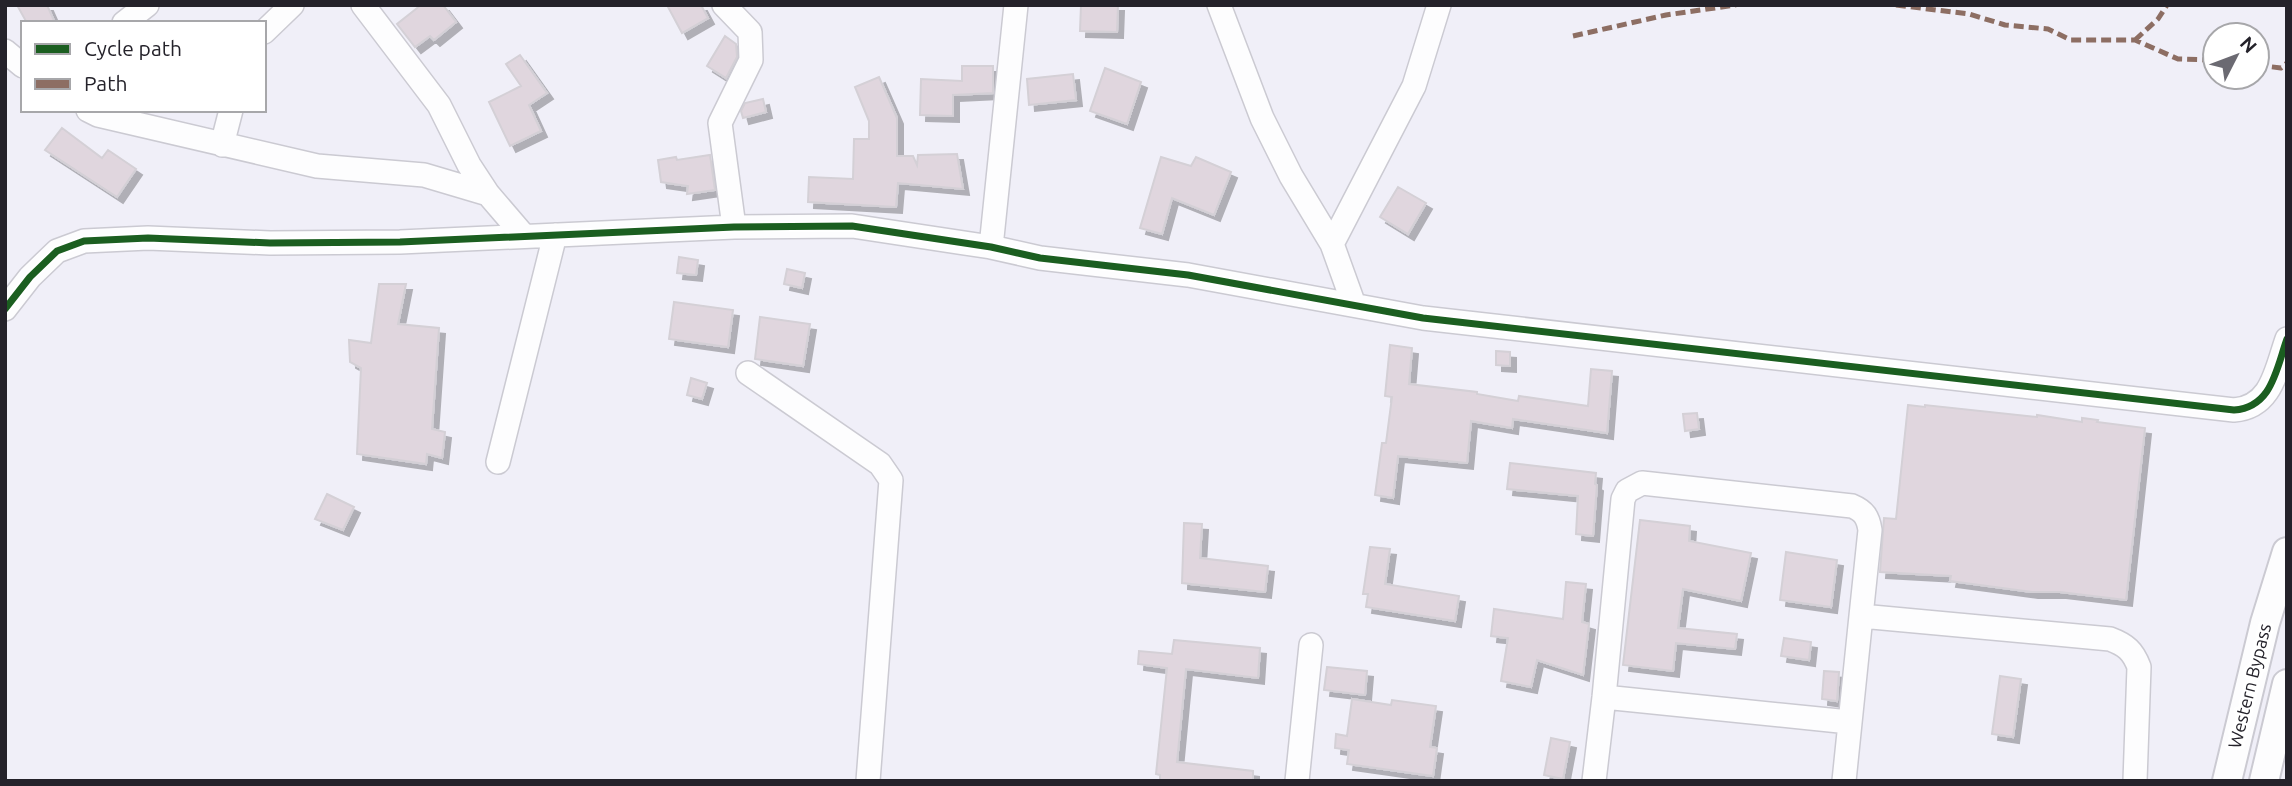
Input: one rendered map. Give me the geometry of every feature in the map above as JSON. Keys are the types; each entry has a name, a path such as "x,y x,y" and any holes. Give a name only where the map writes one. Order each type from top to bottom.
{"main road":[{"name":"Western Bypass","path":"2227,781 2265,622 2287,552"},
{"name":"Western Bypass","path":"2264,781 2285,696"}],"street":[{"path":"127,21 147,5"},
{"path":"266,30 292,5"},
{"path":"363,5 439,105 468,165 488,194 524,236"},
{"path":"724,5 750,32 751,60 720,123 734,227"},
{"path":"990,247 1016,5"},
{"path":"1219,5 1262,118 1291,176 1332,244 1354,305"},
{"path":"1229,30 1238,5"},
{"path":"1332,244 1414,86 1439,5"},
{"path":"5,51 21,64"},
{"path":"93,112 317,166 424,175 488,194"},
{"path":"222,145 230,112"},
{"path":"5,309 30,277 57,251 84,241 148,238 283,243 400,242 734,227 852,226 990,247 1040,258 1188,275 1423,318 2234,410 2248,409 2265,396 2287,339"},
{"path":"498,462 555,235"},
{"path":"748,373 880,464 891,481 868,781"},
{"path":"1594,781 1623,499 1627,491 1642,483 1852,506 1862,510 1868,519 1870,530 1843,781"},
{"path":"1861,616 2110,639 2124,644 2134,654 2139,667 2134,781"},
{"path":"1297,781 1311,645"},
{"path":"1604,697 1849,722"}],"building":[{"path":"17,5 47,5 54,21 26,21"},
{"path":"421,5 443,5 456,22 434,40 430,36 415,47 397,24"},
{"path":"667,5 701,5 708,18 682,33"},
{"path":"1081,5 1118,5 1117,32 1080,31"},
{"path":"725,36 736,44 737,57 726,78 707,66"},
{"path":"520,55 547,93 529,105 541,131 510,146 489,102 521,86 506,64"},
{"path":"962,66 993,66 993,93 953,95 953,116 920,115 921,79 962,81"},
{"path":"1105,68 1141,82 1127,124 1090,111"},
{"path":"1073,74 1076,100 1029,105 1027,79"},
{"path":"879,77 897,118 897,156 913,156 917,165 918,155 957,154 963,189 898,183 896,207 808,202 809,177 853,179 854,139 869,139 869,121 855,87"},
{"path":"763,99 766,112 743,118 741,111 745,103"},
{"path":"62,128 102,158 108,150 136,169 117,197 45,150"},
{"path":"710,155 715,190 687,194 688,186 661,182 658,160"},
{"path":"1161,157 1191,166 1196,157 1231,172 1214,215 1172,198 1162,234 1140,228"},
{"path":"1398,187 1426,203 1408,234 1380,217"},
{"path":"679,257 698,260 696,275 677,273"},
{"path":"787,269 805,273 802,288 784,284"},
{"path":"379,284 406,284 398,324 439,328 432,429 445,432 442,458 427,454 426,464 357,454 361,368 350,362 349,340 371,343"},
{"path":"674,302 733,310 728,347 669,339"},
{"path":"760,317 810,324 803,366 755,359"},
{"path":"1390,345 1412,348 1409,384 1477,392 1518,401 1519,396 1588,406 1591,369 1612,371 1607,433 1513,419 1512,428 1471,421 1467,463 1398,456 1393,498 1375,495 1392,397 1385,396"},
{"path":"1496,351 1510,352 1510,366 1496,365"},
{"path":"691,378 707,383 702,399 687,395"},
{"path":"1908,405 2037,415 2082,422 2082,418 2145,428 2126,600 2060,592 2032,592 1950,581 1951,576 1880,572 1884,518 1896,519"},
{"path":"1697,413 1699,429 1685,431 1683,414"},
{"path":"1510,463 1596,473 1593,536 1576,534 1578,496 1507,489"},
{"path":"327,494 354,507 343,530 315,519"},
{"path":"1640,520 1690,526 1689,541 1751,553 1741,601 1683,589 1678,628 1737,634 1735,649 1676,643 1673,671 1623,665"},
{"path":"1184,523 1202,524 1200,558 1268,566 1265,592 1182,583"},
{"path":"1370,547 1390,549 1385,584 1459,596 1455,621 1366,607 1368,594 1363,594"},
{"path":"1786,552 1837,560 1831,607 1780,600"},
{"path":"1566,582 1586,584 1582,622 1589,624 1583,675 1537,660 1531,687 1501,681 1508,638 1491,636 1494,609 1563,619"},
{"path":"1784,638 1811,642 1809,660 1781,656"},
{"path":"1174,640 1260,648 1258,678 1186,669 1177,762 1253,771 1253,781 1160,781 1160,775 1156,774 1167,668 1138,664 1139,651 1172,654"},
{"path":"1327,667 1367,671 1365,695 1324,690"},
{"path":"1824,671 1839,672 1837,701 1822,699"},
{"path":"2000,676 2021,679 2013,737 1992,734"},
{"path":"1352,699 1391,705 1392,700 1436,706 1430,747 1437,748 1433,776 1347,764 1349,750 1335,748 1336,734 1347,736"},
{"path":"1551,738 1570,742 1563,779 1544,775"}],"marked path":[{"path":"1573,36 1666,15 1736,5"},
{"path":"1896,5 1969,14 2005,25 2048,29 2071,40 2135,40 2178,59 2201,60"},
{"path":"2135,40 2158,19 2167,5"},
{"path":"2271,67 2281,68 2287,63"}],"cycle path":[{"path":"5,309 30,277 57,251 84,241 148,238 270,243 400,242 734,227 852,226 991,247 1040,258 1188,275 1423,318 2234,410 2257,402 2265,394 2271,385 2287,339"}]}
